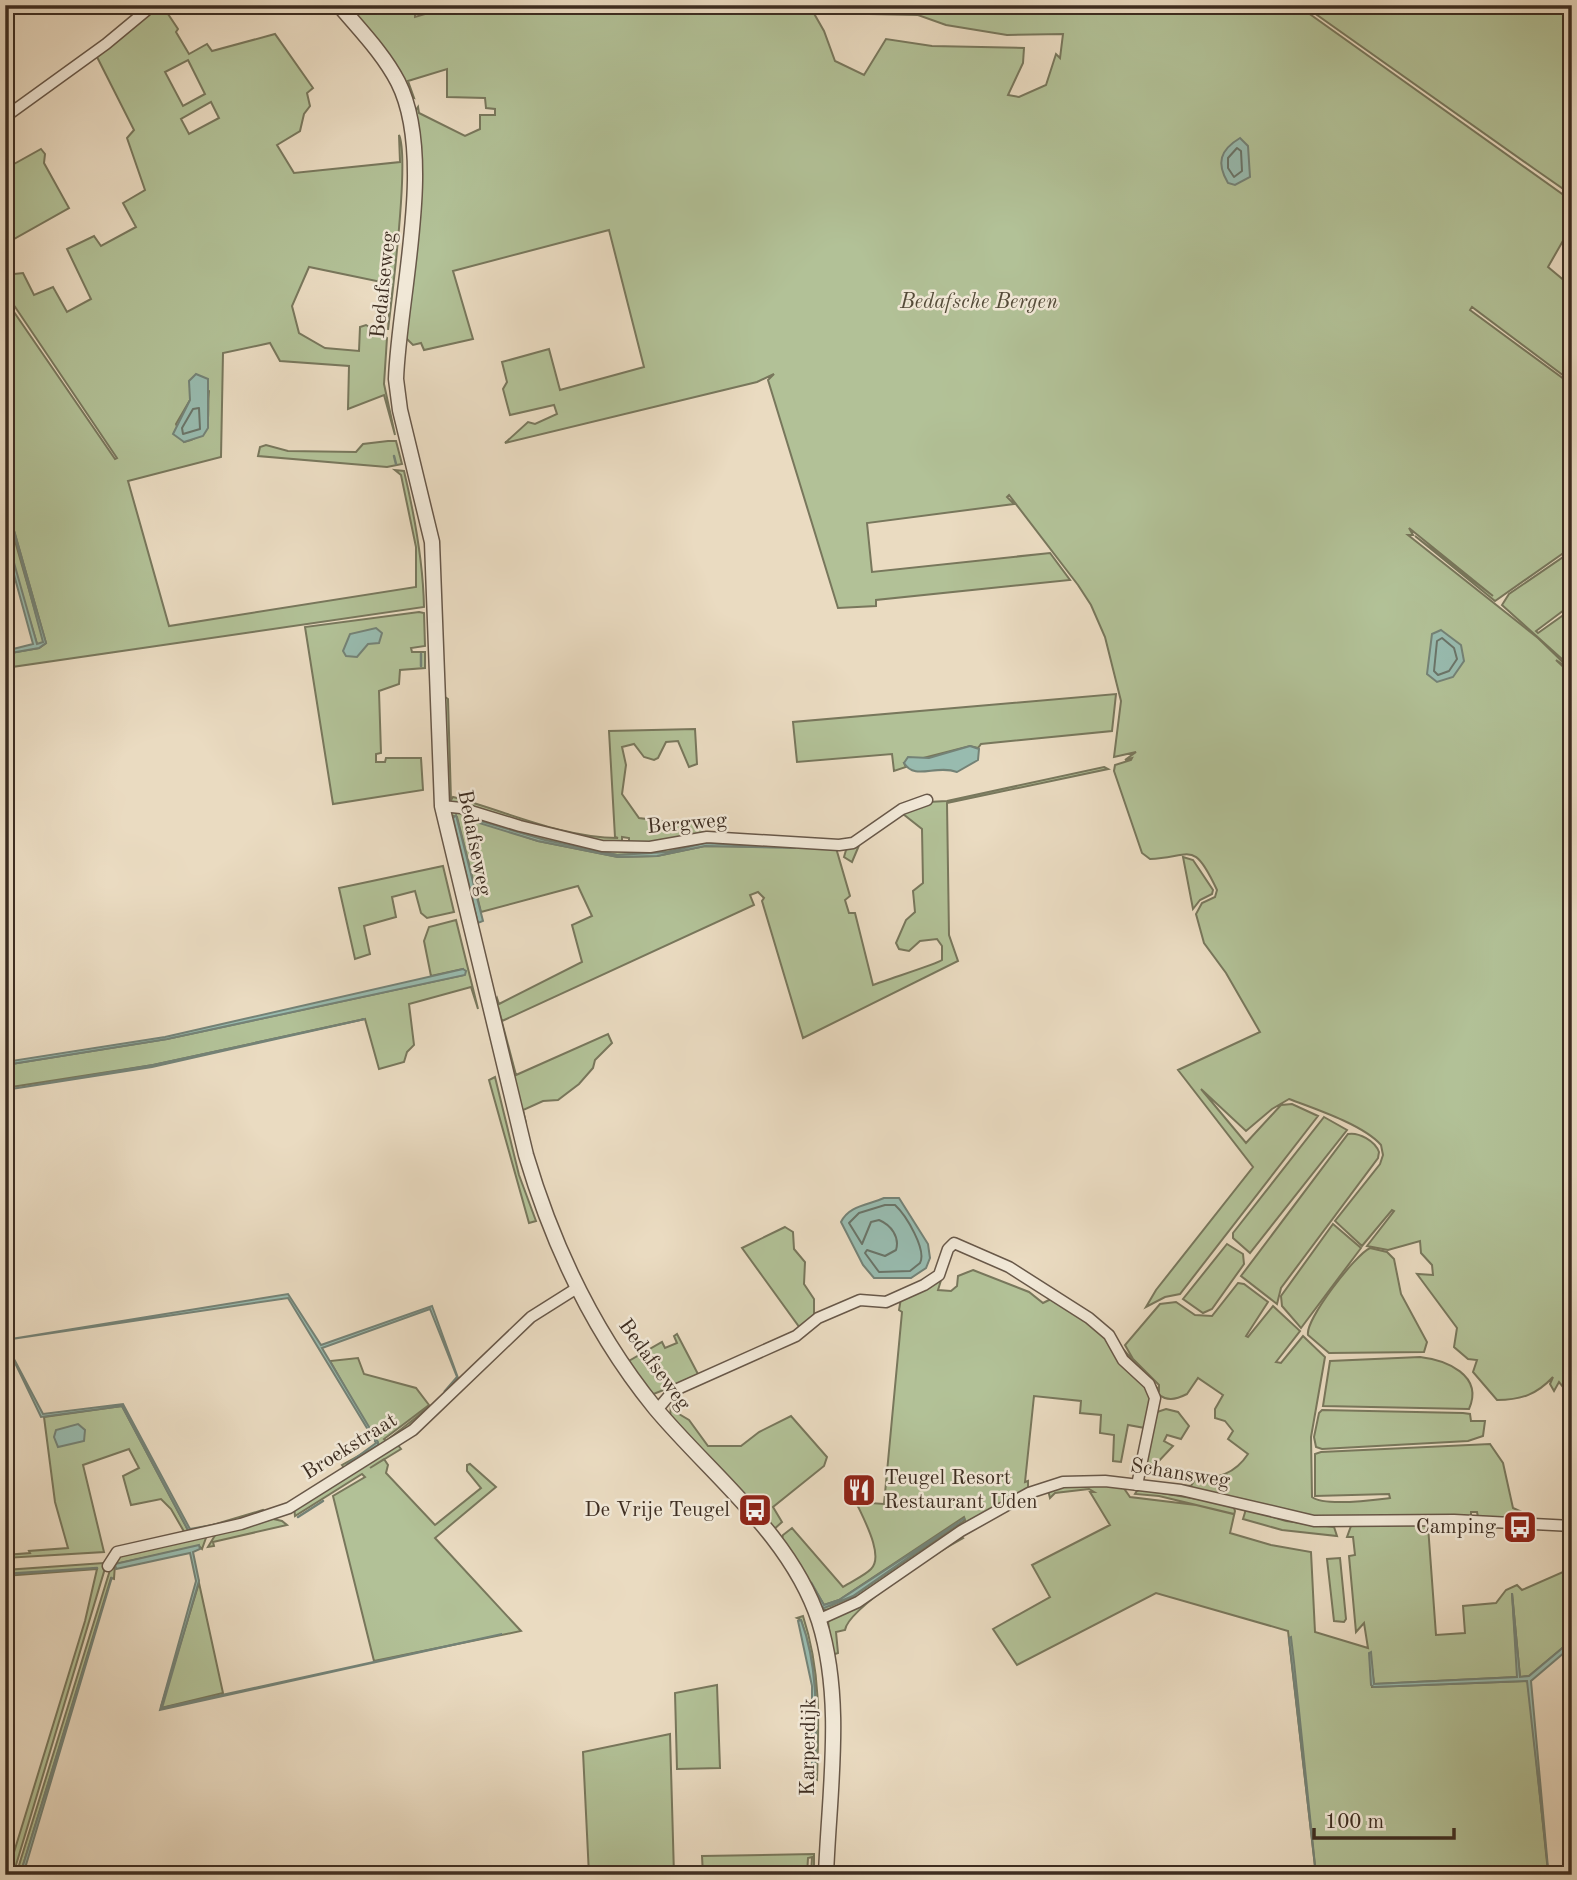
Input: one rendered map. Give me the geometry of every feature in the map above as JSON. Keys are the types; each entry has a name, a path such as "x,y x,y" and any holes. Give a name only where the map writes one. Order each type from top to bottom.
{"street":[{"path":"5,117 106,44 153,5"},
{"name":"Bedafseweg","path":"338,5 386,62 408,106 414,141 409,253 396,379 400,411 433,550 442,806 539,1200 577,1288 631,1376 657,1410 777,1544 799,1579 818,1620"},
{"name":"Bergweg","path":"442,806 461,808 591,844 631,848 707,837 846,844 902,809 927,800"},
{"path":"657,1410 673,1391 796,1336 818,1318 860,1300 886,1302 923,1285 939,1275 948,1250 954,1243 1009,1267 1100,1326 1123,1360 1152,1389 1154,1407 1137,1485"},
{"name":"Broekstraat","path":"108,1566 117,1552 270,1516 310,1495 413,1430 531,1317 577,1288"},
{"name":"Schansweg","path":"818,1620 858,1602 930,1550 1029,1493 1079,1480 1137,1485 1226,1499 1314,1521 1454,1520 1572,1526"},
{"name":"Karperdijk","path":"818,1620 832,1697 826,1875"}],"green space":[{"path":"156,5 162,5 178,29 176,32 189,54 207,44 212,51 275,34 313,88 307,93 310,106 304,114 300,131 277,145 294,173 400,162 399,135 402,149 399,229 388,330 391,284 309,267 292,306 299,333 325,348 359,351 360,327 366,325 387,338 384,384 395,435 384,395 348,409 349,366 280,361 270,343 223,353 221,457 128,481 169,626 416,587 416,547 401,475 395,470 404,471 412,505 420,555 424,607 5,668 5,654 39,648 46,643 5,499 5,299 115,459 117,458 5,292 5,275 23,273 34,295 53,287 67,312 91,299 67,249 94,236 101,246 136,227 123,203 145,190 127,138 134,130 97,57","holes":["188,60 205,94 183,106 165,72","211,102 219,118 189,134 181,119","190,381 209,391 205,429 194,439 184,442 176,424 190,400"]},
{"name":"Bedafsche Bergen","path":"343,5 415,5 415,17 456,5 826,5 812,10 824,31 835,61 864,75 886,39 932,46 1024,48 1023,63 1008,95 1019,97 1046,85 1056,54 1060,58 1063,34 1007,35 946,25 918,15 869,14 851,5 1297,5 1572,201 1572,225 1548,267 1572,287 1572,382 1472,307 1470,310 1572,385 1572,547 1495,601 1415,536 1493,596 1409,528 1413,535 1408,535 1538,638 1572,671 1556,660 1572,675 1572,1398 1559,1382 1554,1391 1550,1384 1553,1377 1528,1395 1497,1400 1473,1372 1477,1360 1468,1359 1454,1347 1457,1328 1417,1274 1433,1275 1432,1265 1421,1253 1420,1241 1388,1250 1367,1246 1394,1211 1392,1210 1362,1246 1335,1221 1380,1164 1383,1155 1381,1145 1351,1124 1289,1099 1272,1109 1246,1131 1201,1089 1246,1143 1281,1105 1292,1104 1318,1116 1180,1294 1165,1297 1146,1307 1156,1290 1253,1167 1178,1070 1260,1032 1226,973 1204,943 1196,914 1202,903 1215,897 1217,890 1202,863 1190,855 1150,859 1142,853 1114,771 1115,765 1131,760 1132,758 1125,760 1136,752 1114,757 1121,701 1105,637 1091,605 1009,495 1007,497 1014,504 867,523 872,572 1050,553 1070,580 876,600 876,606 838,608 768,380 774,374 757,382 505,443 528,422 535,424 557,414 554,405 510,415 503,389 507,382 502,362 549,349 560,390 644,367 609,230 453,271 473,339 424,350 421,343 413,345 404,336 416,110 418,107 419,113 465,136 480,129 480,115 495,115 495,109 486,108 485,98 447,97 447,69 408,81 414,98 411,97"},
{"path":"1303,5 1572,5 1572,195 1536,170"},
{"path":"41,149 45,154 44,163 69,208 5,244 5,169"},
{"path":"396,441 402,464 387,467 258,456 260,447 266,445 288,451 356,452 363,444"},
{"path":"5,506 43,644 37,644 16,576 8,541"},
{"path":"1572,551 1572,604 1536,631 1538,633 1572,609 1572,656 1567,660 1572,668 1502,605 1509,594"},
{"path":"424,613 425,646 411,648 412,652 425,652 425,668 400,670 399,684 379,691 381,753 376,754 376,762 385,762 386,758 421,758 423,790 333,804 305,627"},
{"path":"1116,694 1112,731 981,744 978,748 970,746 904,763 906,767 894,771 892,754 797,762 793,722"},
{"path":"442,695 448,699 451,800 453,797 554,828 597,837 618,838 615,837 609,731 695,729 697,764 689,767 678,741 666,742 658,758 654,760 644,757 634,744 622,747 626,765 622,794 639,818 670,822 702,820 703,835 658,844 629,844 629,838 622,837 622,842 602,843 451,802 447,799"},
{"path":"1104,767 1108,769 947,803 949,935 958,961 803,1038 762,901 764,898 758,892 750,895 754,905 502,1021 498,1007 516,1075 608,1034 612,1043 595,1060 593,1068 579,1084 558,1100 543,1101 523,1110 526,1123 523,1124 495,1002 497,998 499,1004 582,962 572,925 592,916 578,886 481,912 457,817 454,816 476,924 449,813 453,810 590,846 698,840 836,848 850,896 845,900 849,913 855,913 873,985 942,960 942,946 937,939 920,941 909,951 899,949 896,943 906,920 915,912 913,891 923,883 922,829 903,814 860,843 852,862 844,857 846,850 888,821 928,802 947,801","holes":["466,817 545,840 617,855 668,852 695,845 796,847 705,846 657,856 618,857 538,841"]},
{"path":"1183,857 1193,860 1213,890 1212,894 1200,900 1193,909"},
{"path":"443,866 454,912 427,918 421,913 415,891 392,897 396,917 364,926 370,954 355,959 339,888"},
{"path":"456,920 478,1009 471,987 409,1004 414,1045 407,1052 404,1062 379,1069 365,1019 153,1065 5,1088 5,1065 167,1039 464,975 463,969 431,976 424,941 429,927"},
{"path":"495,1077 519,1175 536,1221 529,1223 489,1080"},
{"path":"1324,1117 1347,1130 1250,1253 1233,1238 1233,1233"},
{"path":"1348,1134 1357,1134 1370,1141 1379,1152 1378,1158 1281,1288 1277,1304 1241,1276"},
{"path":"1333,1224 1361,1248 1301,1328 1282,1306 1281,1296"},
{"path":"785,1227 793,1232 794,1249 805,1262 804,1284 814,1299 814,1317 800,1328 742,1248"},
{"path":"1227,1244 1243,1254 1244,1264 1212,1309 1203,1313 1183,1299"},
{"path":"1370,1248 1387,1252 1394,1259 1401,1294 1427,1342 1424,1352 1329,1353 1308,1335 1314,1316 1332,1288"},
{"path":"973,1270 1029,1292 1043,1303 1053,1298 1099,1330 1148,1389 1151,1400 1145,1428 1128,1425 1121,1462 1113,1461 1114,1435 1100,1433 1101,1415 1080,1413 1081,1401 1034,1396 1025,1482 1028,1481 1028,1489 949,1534 848,1603 822,1610 781,1543 783,1535 792,1528 843,1587 871,1569 875,1563 874,1546 856,1502 884,1504 902,1312 899,1310 901,1298 942,1277 938,1290 951,1291 957,1286 958,1276","holes":["964,1517 965,1520 853,1596 830,1606 820,1605 811,1583 824,1605 839,1600"]},
{"path":"1238,1283 1244,1284 1268,1302 1246,1336 1248,1337 1273,1306 1300,1331 1276,1362 1281,1363 1303,1336 1325,1357 1311,1437 1312,1497 1327,1502 1390,1498 1389,1494 1315,1496 1315,1454 1321,1452 1490,1444 1503,1463 1513,1508 1522,1512 1518,1520 1478,1517 1477,1512 1471,1512 1471,1517 1302,1516 1181,1487 1180,1485 1191,1486 1196,1478 1225,1474 1248,1454 1228,1439 1233,1431 1225,1421 1215,1418 1215,1409 1223,1395 1198,1378 1187,1394 1173,1399 1164,1398 1143,1379 1122,1348 1159,1390 1159,1385 1133,1359 1125,1345 1160,1304 1176,1302 1195,1315 1212,1316"},
{"path":"677,1334 699,1376 651,1395 627,1362 662,1342 665,1348 677,1343 674,1336"},
{"path":"1420,1357 1451,1366 1467,1378 1472,1397 1469,1409 1323,1406 1330,1361"},
{"path":"358,1358 364,1374 416,1388 429,1405 384,1439 386,1441 432,1405 434,1409 346,1470 342,1465 378,1445 330,1361"},
{"path":"679,1392 679,1414 689,1420 708,1446 741,1446 759,1432 791,1416 827,1457 824,1466 773,1507 782,1522 772,1531 670,1419 671,1403"},
{"path":"122,1406 189,1532 263,1510 266,1513 186,1535 171,1509 161,1499 131,1505 123,1476 139,1468 129,1449 83,1465 104,1552 5,1558 5,1555 30,1553 29,1551 68,1548 55,1502 44,1417"},
{"path":"1166,1409 1178,1412 1189,1426 1181,1439 1167,1435 1164,1441 1173,1446 1143,1478 1154,1413"},
{"path":"1322,1410 1463,1413 1470,1414 1471,1421 1485,1421 1483,1436 1468,1441 1322,1449 1316,1447 1314,1437"},
{"path":"397,1444 401,1449 384,1459 388,1465 386,1473 435,1525 481,1488 467,1471 467,1465 470,1464 496,1487 435,1538 521,1631 374,1661 333,1496 365,1477 362,1474 295,1516 294,1507"},
{"path":"1078,1484 1123,1487 1130,1497 1196,1505 1234,1514 1159,1496 1135,1494 1138,1489 1233,1505 1235,1511 1230,1533 1271,1545 1311,1552 1315,1632 1368,1648 1364,1623 1356,1632 1349,1556 1355,1555 1353,1537 1347,1537 1351,1526 1426,1523 1471,1526 1428,1526 1436,1635 1465,1633 1463,1606 1496,1603 1506,1590 1517,1585 1522,1590 1572,1568 1572,1640 1529,1676 1520,1677 1512,1593 1518,1677 1374,1684 1370,1652 1372,1687 1528,1681 1548,1872 1316,1875 1288,1631 1156,1593 1017,1665 993,1629 1050,1597 1032,1565 1110,1525 1090,1492 1094,1492 1089,1489 1055,1493 1050,1498 1048,1490"},
{"path":"1246,1509 1286,1521 1334,1527 1337,1536 1282,1530 1243,1519"},
{"path":"269,1518 287,1525 213,1542 214,1546 208,1547 217,1532"},
{"path":"207,1535 202,1549 199,1546 115,1564 114,1579 111,1578 20,1875 16,1875 114,1557"},
{"path":"960,1535 963,1538 878,1594 850,1620 845,1630 836,1632 838,1653 832,1655 828,1621"},
{"path":"1340,1558 1346,1619 1344,1622 1334,1621 1327,1559"},
{"path":"106,1565 13,1875 7,1875 85,1621 97,1569 5,1576 5,1570"},
{"path":"199,1583 223,1693 161,1708 161,1707"},
{"path":"803,1616 816,1677 817,1780 811,1779 810,1774 815,1770 815,1694 807,1638 801,1620 797,1618"},
{"path":"717,1685 720,1768 677,1769 675,1693"},
{"path":"670,1734 674,1875 589,1875 583,1752"},
{"path":"814,1854 814,1875 811,1875 812,1857 808,1858 807,1875 703,1875 702,1856"}],"water":[{"path":"1240,138 1248,146 1250,177 1235,185 1228,183 1221,163 1224,152"},
{"path":"196,374 208,379 208,428 203,436 184,442 173,434 190,400 189,381"},
{"path":"5,499 46,643 39,648 5,654 5,651 33,644 5,542 5,531 37,644 43,642"},
{"path":"376,628 382,633 379,643 368,644 357,657 346,656 343,651 350,634"},
{"path":"1441,630 1461,645 1464,661 1453,677 1437,682 1427,674 1432,634"},
{"path":"970,746 979,749 978,760 957,772 914,771 904,763 908,757 929,758"},
{"path":"456,815 483,921 478,923 453,818"},
{"path":"467,817 545,840 617,855 668,852 705,843 796,848 705,846 657,856 618,857 538,841 466,819"},
{"path":"463,969 466,971 465,975 167,1039 5,1065 5,1062 165,1037"},
{"path":"365,1019 152,1067 5,1090 153,1065"},
{"path":"884,1198 899,1198 928,1244 930,1258 926,1268 911,1278 874,1278 863,1265 841,1222 854,1209"},
{"path":"288,1294 321,1345 432,1306 458,1378 444,1392 457,1377 430,1309 322,1348 378,1442 378,1445 346,1465 376,1443 288,1298 5,1340"},
{"path":"5,1342 43,1414 123,1404 190,1529 223,1523 189,1532 122,1406 41,1417"},
{"path":"78,1424 85,1430 84,1441 58,1447 54,1437 56,1430"},
{"path":"965,1518 853,1596 824,1608 820,1605 811,1582 824,1605 839,1600"},
{"path":"199,1545 200,1549 193,1552 199,1581 162,1708 502,1634 160,1710 196,1581 190,1553 116,1569 115,1564"},
{"path":"112,1577 23,1875 20,1875"},
{"path":"1512,1593 1520,1677 1529,1676 1572,1640 1572,1646 1531,1681 1548,1868 1527,1681 1371,1685 1371,1652 1374,1684 1517,1677"},
{"path":"801,1620 814,1676 816,1732 815,1771 812,1774 812,1686 798,1621"},
{"path":"1291,1637 1294,1662 1316,1875 1289,1638"}],"waterway":[{"path":"394,456 396,464"},
{"path":"421,654 421,666"},
{"path":"298,1517 323,1501"},
{"path":"5,1574 97,1568"}],"place":[{"name":"Teugel Resort Restaurant Uden","path":"859,1490"},
{"name":"De Vrije Teugel","path":"755,1510"},
{"name":"Camping","path":"1520,1527"}]}
